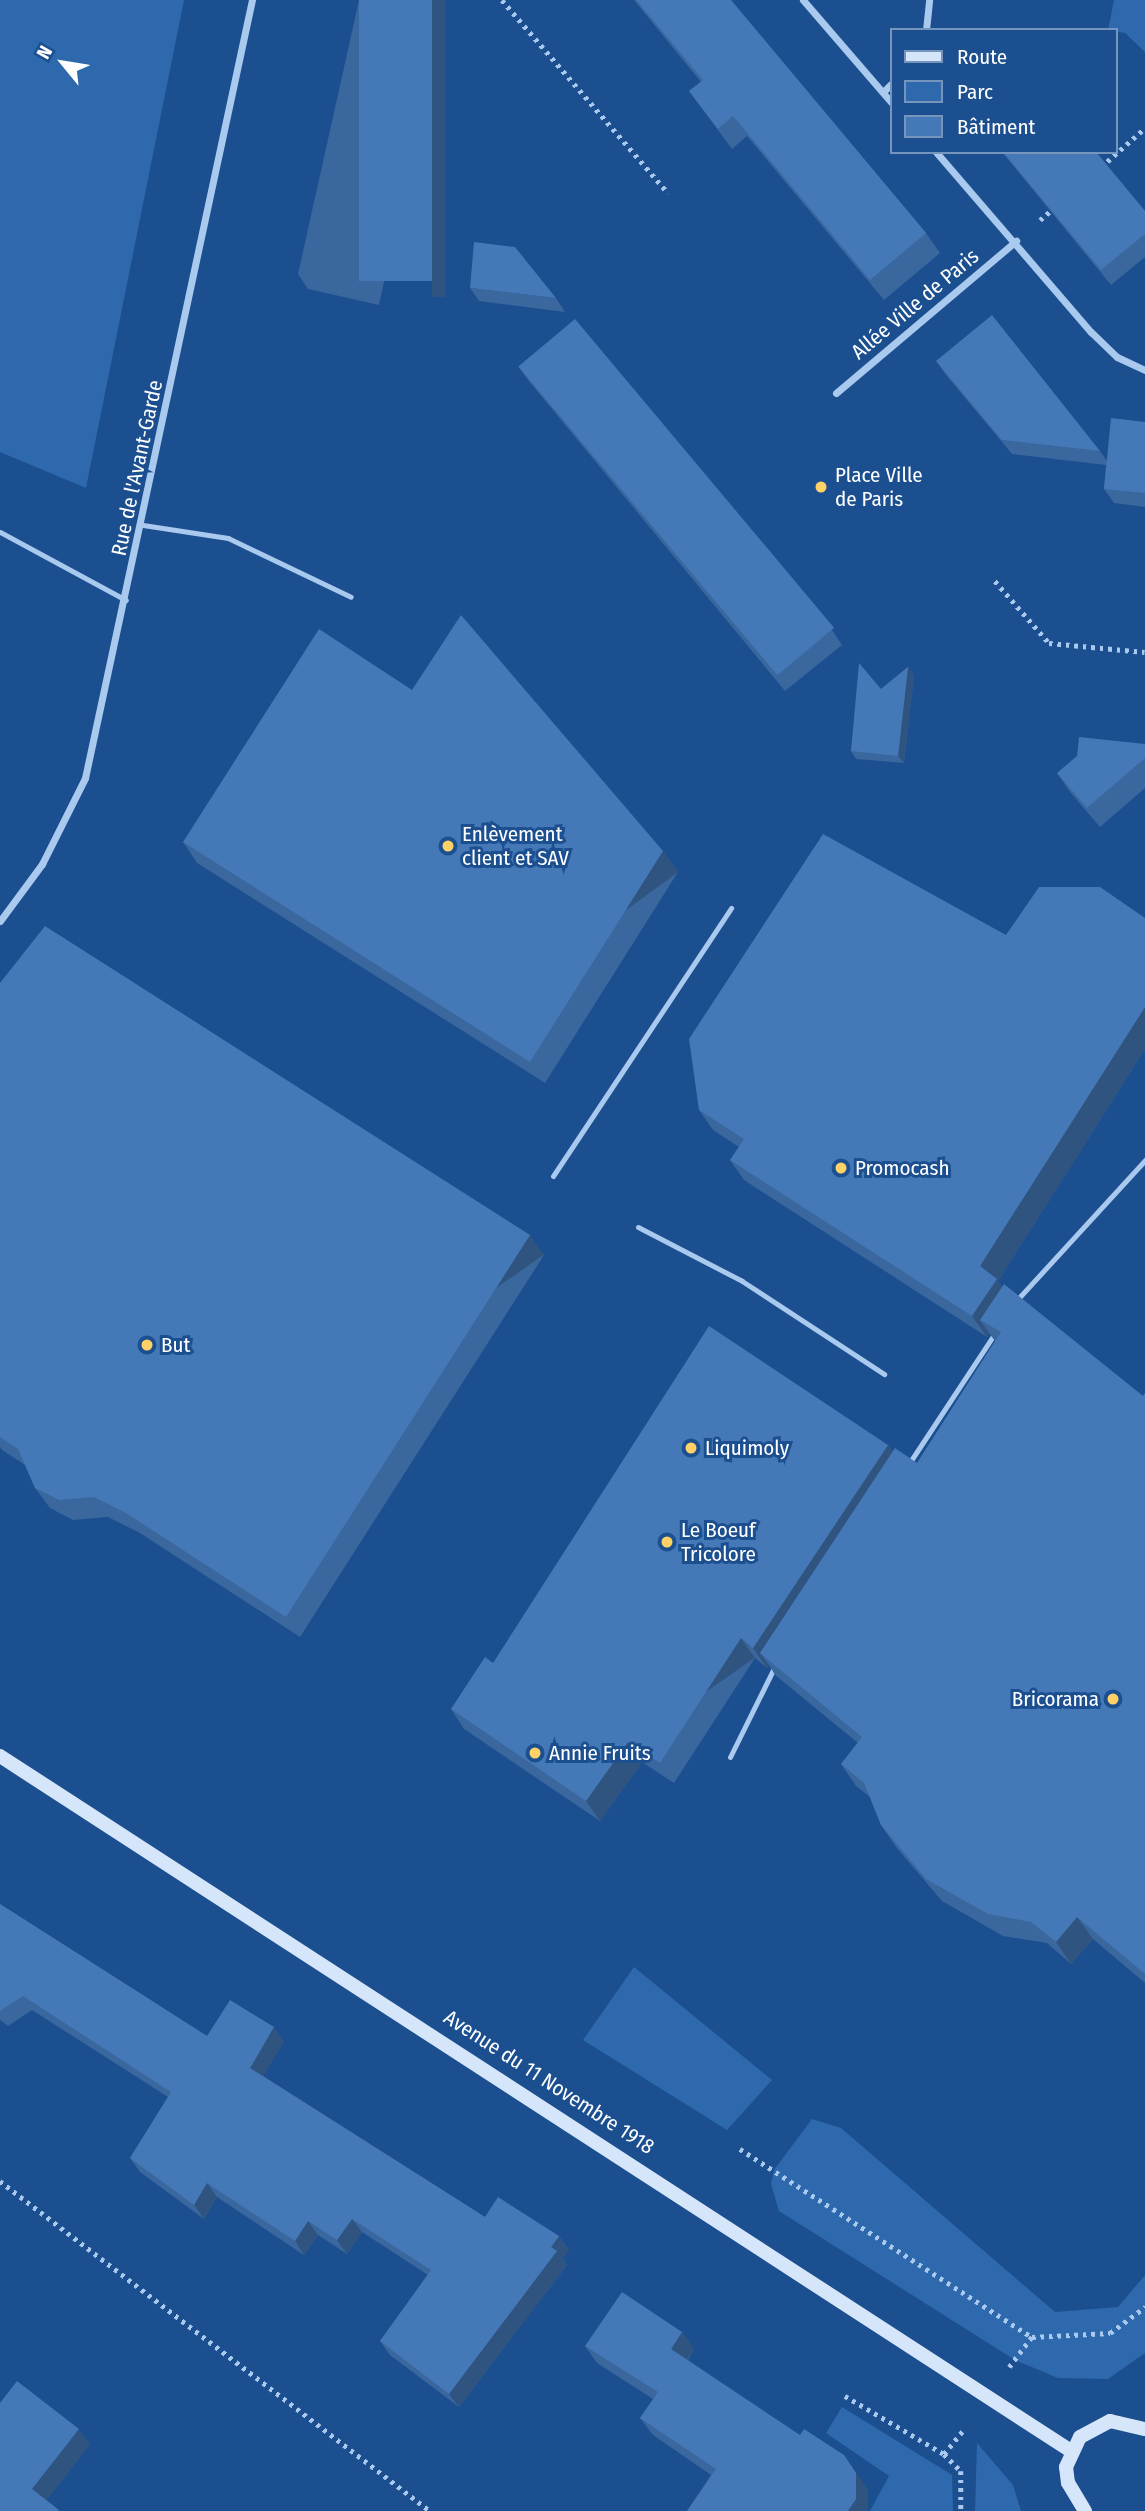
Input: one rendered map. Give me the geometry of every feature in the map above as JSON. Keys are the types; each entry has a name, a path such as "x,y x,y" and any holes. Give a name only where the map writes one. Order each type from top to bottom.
{"main road":[{"name":"Avenue du 11 Novembre 1918","path":"0,1756 1071,2451"},
{"path":"1085,2511 1068,2483 1071,2451 1102,2424 1144,2427"}],"street":[{"name":"Rue de l'Avant-Garde","path":"0,922 42,864 85,778 127,600 252,0"},
{"path":"803,0 890,101"},
{"path":"926,28 929,0"},
{"path":"883,92 890,85"},
{"path":"938,154 1091,332 1117,357 1145,370"},
{"name":"Allée Ville de Paris","path":"836,393 1016,242"}],"lane":[{"path":"143,525 228,538 351,597"},
{"path":"0,532 127,600"},
{"path":"553,1176 731,908"},
{"path":"1007,1314 1031,1279 1145,1160"},
{"path":"638,1227 742,1281 884,1374"},
{"path":"900,1477 1000,1325"},
{"path":"730,1757 753,1699 784,1653"}],"path":[{"path":"502,0 668,193"},
{"path":"1117,152 1145,128"},
{"path":"1095,171 1115,154"},
{"path":"1016,242 1066,198"},
{"path":"995,581 1049,643 1145,652"},
{"path":"740,2149 1032,2337 1110,2333 1145,2307"},
{"path":"0,2181 430,2511"},
{"path":"845,2396 944,2454 961,2471 961,2511"}],"green space":[{"path":"0,0 184,0 86,488 0,452"},
{"path":"1114,0 1145,0 1145,52 1125,33 1117,32 1117,28 1108,28"},
{"path":"634,1967 772,2080 727,2130 583,2040"},
{"path":"812,2119 841,2128 1055,2312 1118,2307 1145,2275 1145,2353 1108,2379 1058,2378 1015,2360 779,2211 771,2184 774,2170"},
{"path":"842,2407 952,2475 953,2511 870,2511 889,2476 826,2433"},
{"path":"977,2443 1013,2485 1021,2511 975,2511"}],"building":[{"path":"359,0 432,0 432,281 359,281"},
{"path":"636,0 731,0 926,233 870,280 733,116 718,129 689,91 703,80"},
{"path":"1005,154 1098,154 1145,211 1145,234 1101,270"},
{"path":"474,242 515,247 556,298 470,288"},
{"path":"992,315 1100,451 1002,440 936,361"},
{"path":"575,319 834,628 777,675 518,367"},
{"path":"1111,418 1145,422 1145,493 1104,489"},
{"path":"461,615 663,851 530,1062 183,842 319,629 412,690"},
{"path":"859,663 881,689 908,667 898,756 851,751"},
{"path":"1079,737 1145,744 1145,758 1087,808 1057,773 1077,756"},
{"path":"823,834 1006,935 1039,887 1100,887 1145,918 1145,1007 980,1266 997,1279 972,1316 730,1160 744,1139 699,1110 689,1039"},
{"path":"45,926 530,1235 286,1617 126,1513 94,1497 59,1500 35,1488 18,1449 0,1437 0,983"},
{"path":"1004,1284 1143,1396 1145,1393 1145,1974 1077,1917 1056,1942 1031,1922 988,1914 926,1879 881,1825 864,1783 841,1764 862,1737 760,1653 895,1448 917,1463 1001,1332 980,1320"},
{"path":"709,1326 888,1445 753,1648 741,1638 660,1763 628,1742 586,1801 451,1709 485,1657 493,1663"},
{"path":"0,1904 207,2036 230,2000 274,2027 250,2068 485,2217 498,2197 559,2236 551,2247 557,2251 449,2394 380,2341 431,2270 352,2219 337,2240 308,2221 295,2241 207,2183 194,2205 130,2158 171,2092 23,1996 0,2011"},
{"path":"622,2292 682,2332 671,2349 800,2435 804,2429 844,2455 856,2473 856,2499 848,2511 687,2511 716,2469 640,2418 658,2392 585,2346"},
{"path":"17,2381 79,2429 32,2489 58,2511 0,2511 0,2403"}],"place":[{"name":"Place Ville de Paris","path":"821,487"},
{"name":"Enlèvement client et SAV","path":"448,846"},
{"name":"Promocash","path":"841,1168"},
{"name":"But","path":"147,1345"},
{"name":"Liquimoly","path":"691,1448"},
{"name":"Le Boeuf Tricolore","path":"667,1542"},
{"name":"Bricorama","path":"1113,1699"},
{"name":"Annie Fruits","path":"535,1753"}]}
